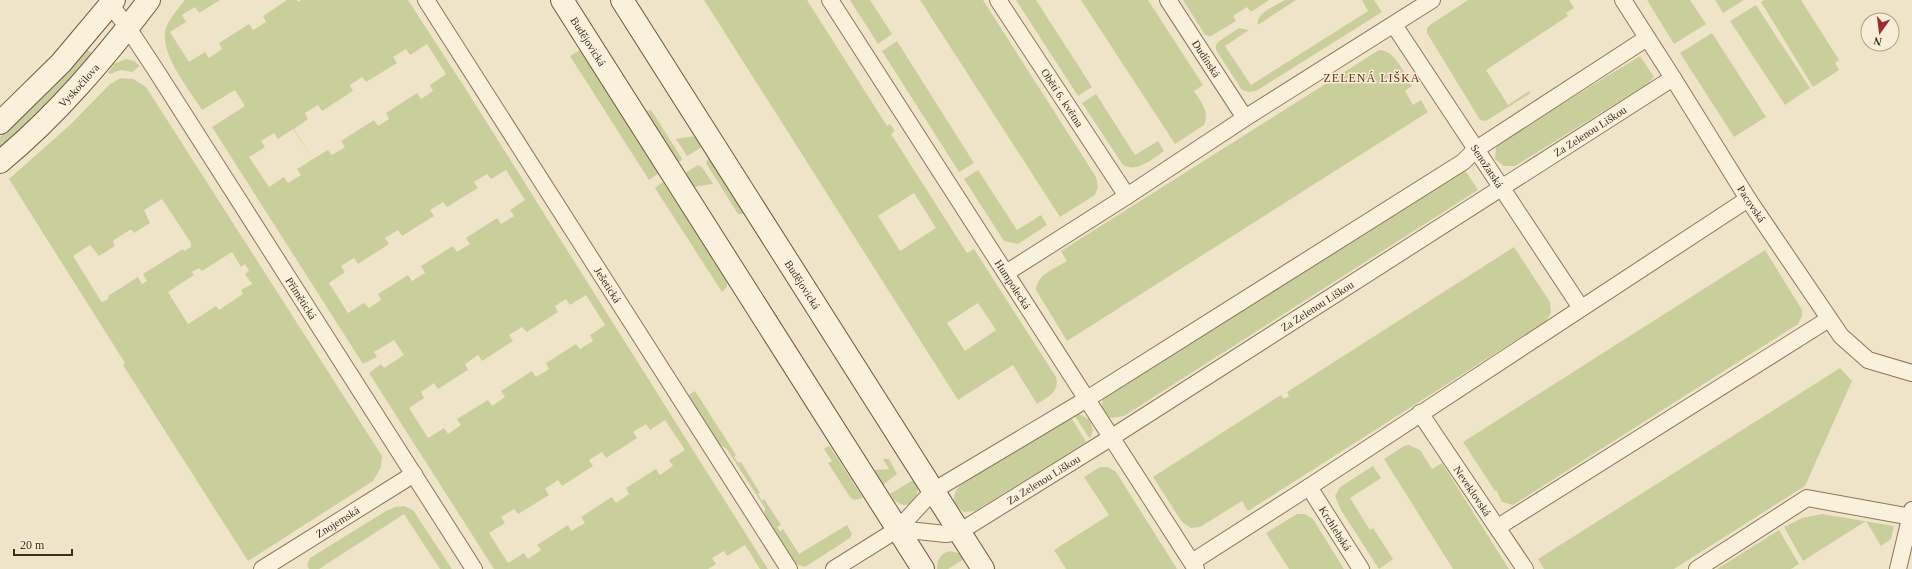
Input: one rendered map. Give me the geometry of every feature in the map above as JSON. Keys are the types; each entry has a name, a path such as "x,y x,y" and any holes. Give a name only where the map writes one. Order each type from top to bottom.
{"street":[{"name":"Vyskočilova","path":"0,162 28,139 78,88 128,28 149,0"},
{"name":"Ješetická","path":"426,0 789,569"},
{"name":"Budějovická","path":"562,0 923,569"},
{"name":"Budějovická","path":"622,0 983,569"},
{"name":"Humpolecká","path":"830,0 1194,565"},
{"name":"Obětí 6. května","path":"998,0 1126,196"},
{"name":"Dudínská","path":"1168,0 1245,118"},
{"path":"1006,273 1245,118 1432,0"},
{"name":"Pacovská","path":"1623,0 1748,199 1841,336 1868,360 1912,373"},
{"name":"Přímětická","path":"110,1 474,569"},
{"path":"0,123 61,63 110,1"},
{"name":"Senožatská","path":"1394,24 1475,150 1503,188 1580,308"},
{"path":"834,569 898,529 933,491 1087,399 1463,162 1475,150 1647,38"},
{"name":"Za Zelenou Liškou","path":"959,532 1503,188 1673,78"},
{"path":"1194,565 1420,413 1748,199"},
{"path":"1498,526 1829,319"},
{"name":"Neveklovská","path":"1420,413 1526,569"},
{"name":"Znojemská","path":"262,569 414,474"},
{"name":"Krchlebská","path":"1309,487 1361,569"},
{"path":"1697,569 1807,498 1911,514 1898,569"},
{"path":"898,529 946,534 959,532"}],"green space":[{"path":"185,0 220,0 199,13 195,7 182,15 186,22 170,32 189,62 205,52 209,58 222,49 219,43 249,24 253,30 266,22 263,16 287,0 297,0 298,2 301,0 408,0 768,569 760,569 745,545 727,556 724,551 712,558 716,564 708,569 494,569 369,373 381,364 384,368 404,355 394,340 374,352 377,357 363,364 212,127 245,106 235,90 202,110 170,59 166,48 166,28 172,17","holes":["427,44 446,74 430,85 433,91 421,99 417,93 386,113 389,119 378,126 374,120 341,141 345,147 332,155 328,150 313,159 294,129 308,119 305,113 318,105 322,111 353,91 350,85 362,77 366,82 397,63 393,57 406,49 410,55","293,129 313,159 297,169 301,175 288,183 284,177 269,187 249,157 265,147 261,141 274,133 278,139","506,170 525,200 510,210 514,216 501,224 497,218 466,238 470,244 457,252 453,246 421,266 425,273 412,281 408,275 378,294 381,300 369,308 364,303 348,313 329,283 345,272 341,266 354,258 358,264 389,244 385,238 398,230 402,236 434,216 430,210 443,202 447,207 478,188 474,182 487,174 491,179","586,295 605,325 590,335 593,341 580,349 576,344 546,363 549,369 536,377 532,371 501,391 505,397 492,406 488,400 457,419 461,425 448,434 444,428 428,438 409,408 424,398 421,392 434,383 438,389 468,370 465,364 478,355 482,361 513,341 509,335 522,327 527,332 558,312 555,306 566,299 570,305","665,420 685,450 669,460 673,466 660,475 656,469 626,488 629,494 616,503 612,497 581,517 585,523 571,531 568,525 537,545 541,550 528,559 524,553 508,563 489,533 505,523 501,517 514,509 518,514 549,495 545,489 558,480 562,486 593,466 589,460 602,452 606,458 637,438 633,432 646,424 650,430"]},
{"path":"704,0 807,0 887,126 890,124 895,131 891,134 967,253 974,249 1056,377 1057,382 1055,390 1052,394 1037,404 1013,365 958,400","holes":["914,193 936,228 900,251 878,216","978,303 996,330 965,351 947,323"]},
{"path":"850,0 870,0 892,34 878,44"},
{"path":"920,0 983,0 1096,177 1098,187 1095,195 1060,217"},
{"path":"1016,0 1036,0 1092,87 1078,96"},
{"path":"1081,0 1148,0 1203,85 1194,91 1204,107 1206,120 1204,125 1175,144"},
{"path":"1183,0 1269,0 1251,12 1247,7 1233,16 1236,21 1211,36 1205,35"},
{"path":"1285,0 1296,0 1258,25 1258,21 1263,13"},
{"path":"1362,0 1374,0 1382,12 1256,91 1249,92 1242,90 1216,50 1216,45 1218,42 1239,28 1249,30 1225,46 1251,85 1368,11"},
{"path":"1468,0 1569,0 1574,8 1566,13 1568,16 1486,70 1508,105 1529,91 1531,93 1486,121 1480,120 1427,33 1427,28 1430,25"},
{"path":"1647,0 1690,0 1706,24 1674,44"},
{"path":"1715,0 1744,0 1723,13"},
{"path":"1764,0 1801,0 1839,60 1835,63 1839,70 1813,87 1761,2"},
{"path":"1756,5 1810,88 1785,105 1730,21"},
{"path":"1712,33 1766,117 1734,137 1680,53"},
{"path":"897,41 974,163 959,172 882,51"},
{"path":"86,49 93,54 30,121 0,147 0,137 53,88"},
{"path":"580,50 659,173 649,180 570,56"},
{"path":"1379,50 1390,54 1402,69 1412,86 1405,91 1413,105 1421,100 1428,112 1067,341 1036,290 1039,280 1047,272 1067,261 1061,251"},
{"path":"1640,56 1654,77 1647,84 1515,166 1504,166 1495,159 1496,148 1500,142"},
{"path":"126,59 134,61 140,66 132,72 121,70 110,74 108,73 114,64"},
{"path":"121,78 133,79 146,87 382,456 381,467 373,481 248,561 123,365 125,363 9,179 70,125 110,84","holes":["162,199 191,243 191,247 184,251 183,249 143,274 147,281 142,284 138,277 108,296 109,298 103,302 101,301 73,256 90,245 99,256 115,246 113,242 114,240 130,230 134,233 150,223 144,210","232,252 241,267 245,264 249,271 245,274 252,284 241,290 243,294 219,310 216,306 188,324 168,292 194,275 192,272 199,268 202,271"]},
{"path":"1096,94 1135,155 1158,141 1164,151 1145,164 1134,167 1123,165 1082,103"},
{"path":"651,110 682,160 678,162 645,111"},
{"path":"695,136 702,147 687,156 676,139"},
{"path":"709,158 744,214 738,214 706,163"},
{"path":"698,165 702,167 713,184 693,187 685,173"},
{"path":"1463,167 1478,190 1124,416 1111,418 1104,412 1102,407 1103,398"},
{"path":"978,170 1017,230 1041,215 1047,225 1018,244 1004,241 964,179"},
{"path":"663,182 727,282 727,287 722,292 655,188"},
{"path":"1514,247 1550,302 1551,313 1546,321 1248,511 1242,501 1200,527 1191,528 1182,522 1153,477 1281,395 1284,399 1289,396 1287,392"},
{"path":"1765,250 1802,310 1802,316 1798,324 1513,505 1502,502 1496,490 1495,491 1463,442"},
{"path":"1840,368 1852,381 1805,486 1674,569 1544,569 1538,559"},
{"path":"695,391 736,455 734,457 738,463 741,462 760,493 758,494 762,501 764,499 781,525 777,527 780,531 783,529 799,554 847,525 852,534 850,538 805,567 795,564 764,516 765,508 726,448 719,445 687,396"},
{"path":"1079,414 1090,420 1093,430 1090,439 1074,415"},
{"path":"1071,417 1086,442 975,511 964,512 957,506 954,495 962,484"},
{"path":"1409,445 1420,450 1432,469 1442,463 1509,569 1453,569 1384,459 1404,446"},
{"path":"828,446 863,498 854,500 850,497 828,463 832,461 824,449"},
{"path":"883,459 889,459 897,474 883,485 873,470 889,469"},
{"path":"1373,466 1381,478 1350,498 1370,530 1373,528 1393,559 1379,569 1341,510 1335,496 1340,487"},
{"path":"1100,467 1108,467 1116,472 1177,569 1066,569 1054,550 1109,515 1084,477"},
{"path":"913,480 918,488 915,500 907,505 898,503 890,494"},
{"path":"404,506 413,510 452,569 440,569 404,514 319,569 309,569 307,565 310,558 386,511 395,507"},
{"path":"1297,514 1305,514 1313,519 1344,569 1289,569 1266,533"},
{"path":"1822,514 1866,521 1803,561 1784,527 1802,518"},
{"path":"1866,521 1894,526 1891,539 1881,546"},
{"path":"1779,530 1799,564 1791,569 1717,569"},
{"path":"950,551 958,553 964,559 948,569 937,569 941,555"}],"district":[{"name":"ZELENÁ LIŠKA","path":"1372,78"}]}
